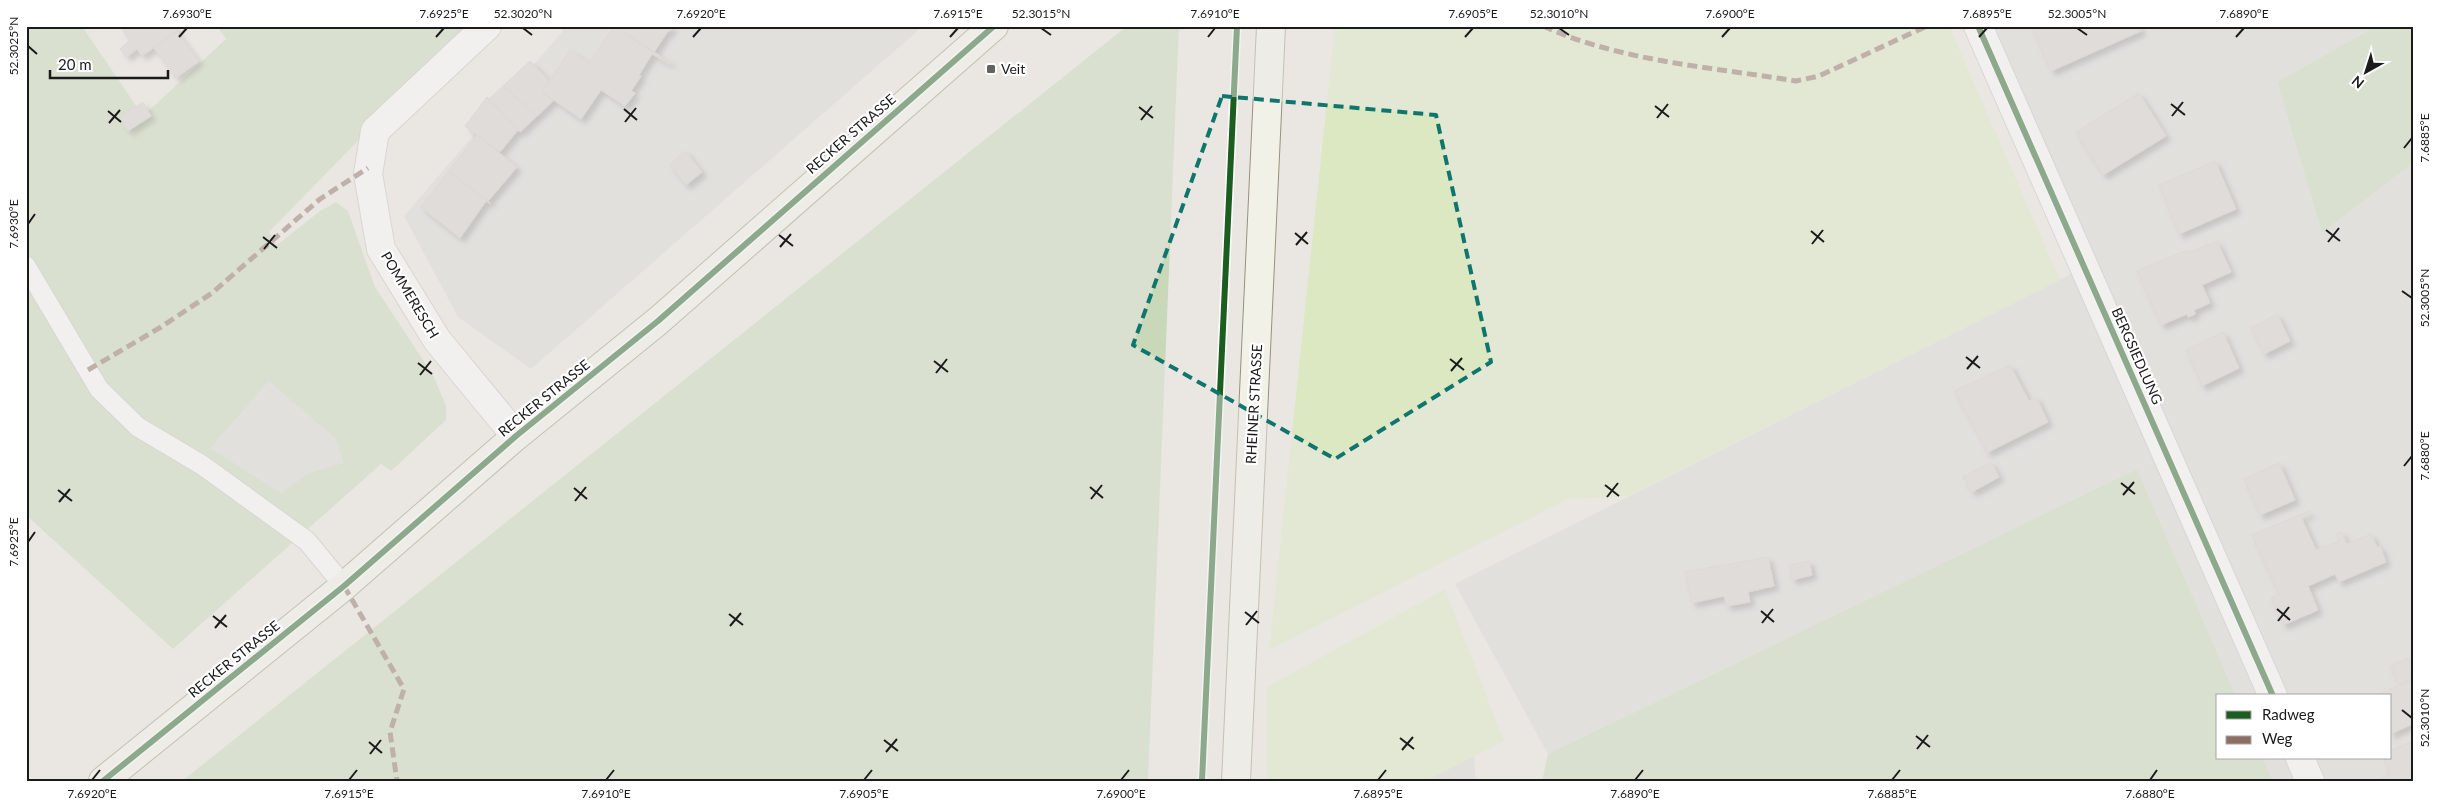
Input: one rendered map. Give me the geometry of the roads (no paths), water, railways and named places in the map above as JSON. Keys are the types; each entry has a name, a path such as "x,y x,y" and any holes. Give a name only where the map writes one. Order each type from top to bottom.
{"main road":[{"name":"RECKER STRASSE","path":"103,781 344,586 516,436 658,321 994,26"},
{"name":"RHEINER STRASSE","path":"1236,781 1271,26"}],"street":[{"name":"POMMERESCH","path":"487,26 375,131 368,174 381,250 436,340 516,436"},
{"name":"BERGSIEDLUNG","path":"1978,26 2272,694"},
{"path":"2301,760 2310,781"}],"lane":[{"path":"26,266 99,389 138,427 202,465 307,541 344,586"}],"place":[{"name":"Veit","path":"991,69"}]}
